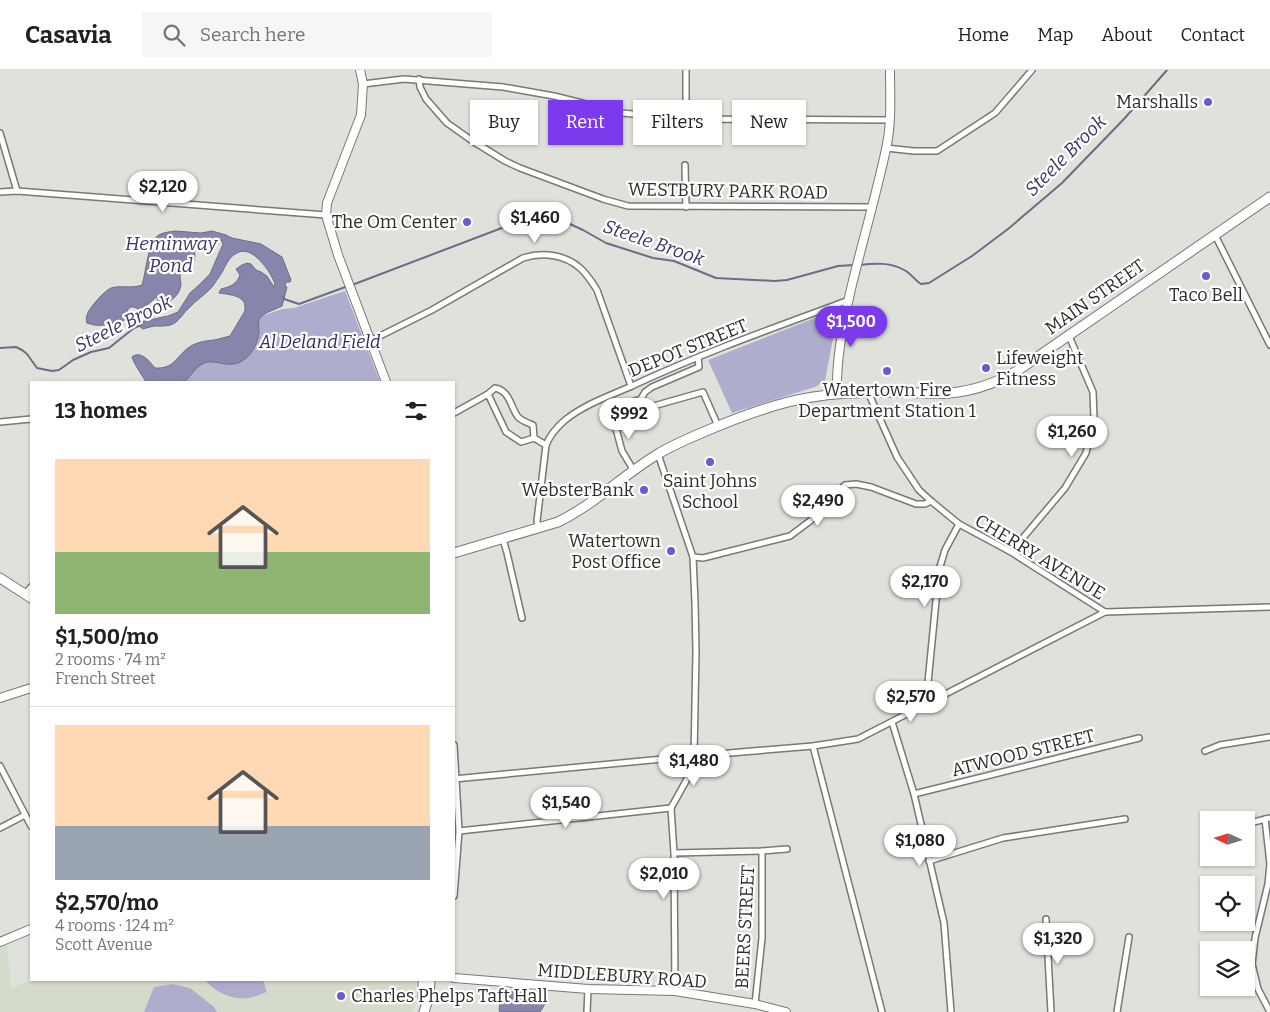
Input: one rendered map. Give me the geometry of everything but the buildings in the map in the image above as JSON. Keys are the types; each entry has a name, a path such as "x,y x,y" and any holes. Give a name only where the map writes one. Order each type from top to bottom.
{"main road":[{"name":"MAIN STREET","path":"455,553 558,522 591,502 658,454 673,446 718,426 787,402 837,394 868,392 948,393 967,391 997,382 1018,371 1270,197"},
{"path":"0,578 29,593"},
{"path":"423,981 423,1012"},
{"path":"423,1012 429,996 430,981"}],"street":[{"path":"360,70 364,84 361,115 327,204 326,216 338,255 386,381"},
{"path":"686,70 686,100"},
{"path":"837,394 839,354 849,300 886,148 890,120 890,70"},
{"path":"886,148 914,151 937,150 995,113 1032,70"},
{"path":"364,84 404,78 503,87 554,96 633,114"},
{"name":"WESTBURY PARK ROAD","path":"419,79 420,87 426,99 447,123 471,140 520,168 603,199 628,206 872,207"},
{"path":"722,119 890,120"},
{"path":"0,133 16,191"},
{"path":"685,165 686,207"},
{"path":"0,192 16,191 326,216"},
{"path":"1215,234 1270,345"},
{"path":"370,341 432,310 523,258 534,254 552,255 574,263 589,278 597,290 631,386"},
{"name":"DEPOT STREET","path":"538,528 537,521 546,445 555,429 564,421 578,411 659,373 849,300"},
{"path":"1011,552 1065,488 1086,454 1094,418 1093,392 1069,336"},
{"path":"632,402 640,398 652,387 700,367 698,358"},
{"path":"455,412 495,388 501,390 507,396 519,418 533,425 534,438"},
{"path":"640,398 650,406 703,392 718,426"},
{"name":"CHERRY AVENUE","path":"868,392 896,457 919,490 958,524 1011,552 1105,612 1270,607"},
{"path":"488,394 506,432 521,442 534,438 546,445"},
{"path":"612,414 622,451 634,471"},
{"path":"0,422 30,420"},
{"path":"658,454 693,557 696,652 694,756 686,781 671,808 674,853 676,991"},
{"path":"693,557 703,558 790,536 810,521 845,485 856,484 871,487 916,504 925,504 931,501"},
{"path":"926,703 939,570 945,550 958,524"},
{"path":"503,539 522,618"},
{"path":"455,883 459,831 455,778 813,746 858,739 1105,612"},
{"path":"0,698 30,688"},
{"path":"892,722 914,794 944,923 951,1012"},
{"path":"1205,751 1220,745 1270,737"},
{"name":"ATWOOD STREET","path":"914,794 1139,738"},
{"path":"813,746 882,1012"},
{"path":"0,766 30,824"},
{"path":"459,831 671,808"},
{"path":"0,828 25,814"},
{"path":"1267,818 1270,864 1268,884 1255,938 1252,964 1258,989 1270,1012"},
{"path":"929,861 1003,838 1125,819"},
{"path":"674,853 787,849"},
{"name":"BEERS STREET","path":"755,1004 762,938 762,851"},
{"path":"1046,918 1051,1012"},
{"path":"0,942 30,928"},
{"path":"1117,1012 1129,937"},
{"name":"MIDDLEBURY ROAD","path":"455,978 588,989 676,991 755,1004 786,1012"},
{"path":"587,1012 588,989"}],"shaded area":[{"path":"7,944 11,988 30,981 416,981 416,997 413,1012 0,1012 0,947"}],"green space":[{"name":"Al Deland Field","path":"345,291 380,381 177,381 256,318 282,309 294,308"},
{"path":"830,312 837,317 825,381 815,387 732,413 708,360"},
{"path":"206,981 263,981 267,992 248,998 236,998 214,988"},
{"path":"173,984 190,988 214,1007 217,1012 144,1012 154,987"}],"water":[{"name":"Heminway Pond","path":"175,231 201,233 212,231 232,238 261,244 282,257 291,280 286,282 285,286 287,287 282,306 260,318 256,343 245,359 234,364 209,362 201,364 186,381 145,381 132,357 139,355 145,357 155,368 166,367 194,344 230,336 245,311 244,303 236,296 219,293 221,289 237,281 240,275 236,269 242,265 251,264 256,270 267,276 274,287 275,284 260,261 249,252 243,251 231,257 212,287 174,324 143,329 129,319 103,325 87,323 86,317 88,312 108,290 115,287 142,285 152,243 155,238","holes":["215,239 221,240 223,244 210,274 190,293 178,312 140,322 138,315 127,311 130,307 138,309 144,307 157,297 159,306 167,303 179,292 180,276 186,267 194,261 194,250 196,247 206,241"]},
{"path":"503,991 542,993 546,996 545,1004 540,1012 500,1012 501,994"}],"waterway":[{"name":"Steele Brook","path":"859,265 895,266 906,271 921,284 929,283 972,256 1008,229 1062,183 1124,119 1167,70"},
{"name":"Steele Brook","path":"352,285 528,218 540,217 559,219 606,243 653,258 674,261 716,278 787,280 838,266 854,265"},
{"name":"Steele Brook","path":"283,297 299,304 348,286"},
{"name":"Steele Brook","path":"0,348 16,347 27,354 37,368 52,371 59,370 73,360 91,352 109,348 134,328 141,325"}],"place":[{"name":"Marshalls","path":"1208,102"},
{"name":"The Om Center","path":"467,222"},
{"name":"Taco Bell","path":"1206,276"},
{"name":"Lifeweight Fitness","path":"986,368"},
{"name":"Watertown Fire Department Station 1","path":"887,371"},
{"name":"Saint Johns School","path":"710,462"},
{"name":"WebsterBank","path":"644,490"},
{"name":"Watertown Post Office","path":"671,551"},
{"name":"Charles Phelps Taft Hall","path":"341,996"}]}
